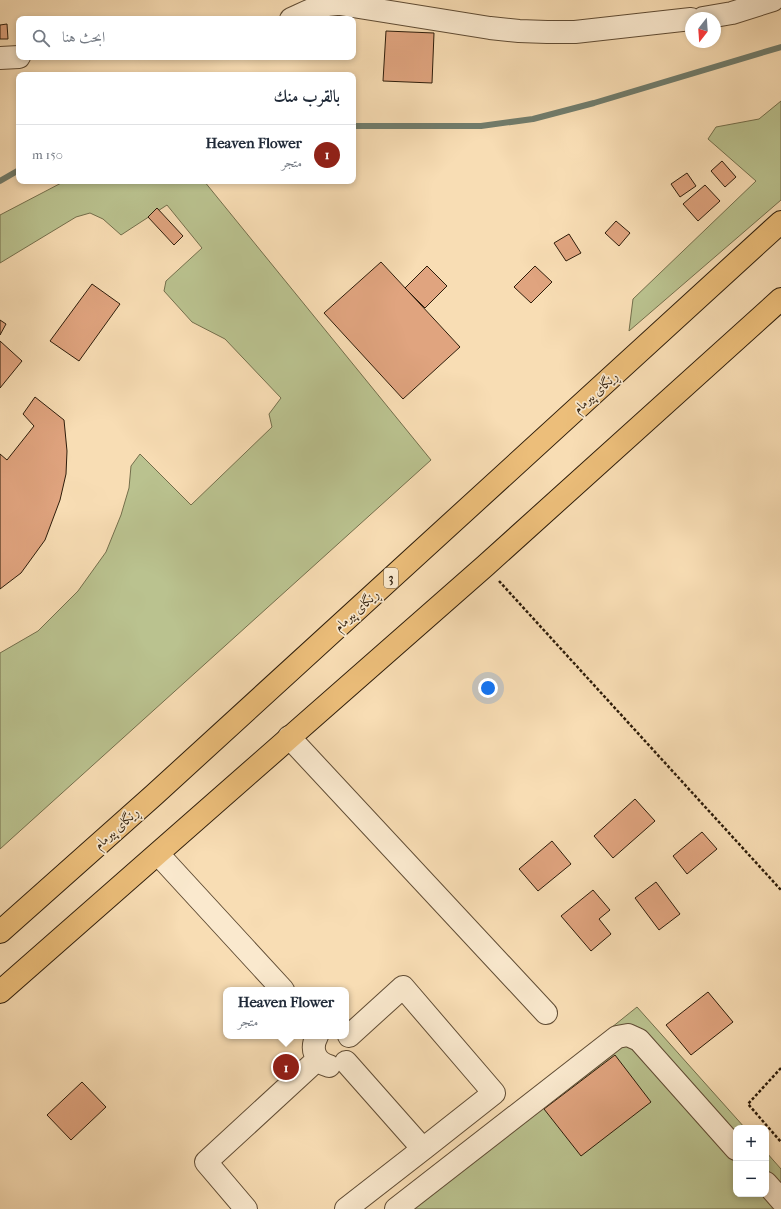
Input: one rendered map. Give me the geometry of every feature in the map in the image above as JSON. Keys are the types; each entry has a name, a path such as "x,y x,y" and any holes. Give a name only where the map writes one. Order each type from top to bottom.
{"highway":[{"name":"ڕێگای پیرمام","path":"0,932 154,795 781,222"},
{"path":"0,992 485,566 781,299"}],"street":[{"path":"721,14 773,0"},
{"path":"298,16 323,5 340,4 490,28 519,31 575,32 685,20"},
{"path":"0,58 16,57"},
{"path":"289,737 546,1013"},
{"path":"158,854 280,987"},
{"path":"346,1209 494,1093 403,987 349,1033"},
{"path":"396,1209 617,1038 628,1035 639,1040 733,1146"},
{"path":"316,1039 314,1050 318,1059 322,1064 334,1066 346,1062 349,1058 351,1053 351,1041 349,1038"},
{"path":"246,1209 206,1162 318,1059"},
{"path":"346,1062 423,1149"},
{"path":"769,1186 781,1200"}],"path":[{"path":"485,566 781,890"},
{"path":"781,1068 748,1104 781,1142"}],"green space":[{"path":"781,101 781,200 629,331 633,299 756,181 708,139 716,127 759,119"},
{"path":"59,184 206,184 431,460 0,849 0,653 38,631 78,591 106,552 121,515 129,488 131,466 140,454 191,505 272,427 269,414 281,398 225,339 192,322 164,291 166,281 202,248 167,205 121,235 103,219 90,213 76,217 0,263 0,215"},
{"path":"637,1007 742,1125 733,1125 733,1197 769,1197 769,1155 781,1169 781,1209 386,1209"}],"building":[{"path":"7,24 8,39 0,39 0,25"},
{"path":"386,31 434,33 432,83 383,81"},
{"path":"722,161 736,177 725,187 711,171"},
{"path":"687,173 696,186 680,197 671,184"},
{"path":"705,185 720,201 698,221 683,204"},
{"path":"157,208 183,236 174,245 148,217"},
{"path":"616,221 630,233 619,246 605,233"},
{"path":"569,234 581,253 566,261 554,243"},
{"path":"381,262 460,347 403,399 324,313"},
{"path":"427,266 447,286 425,308 405,288"},
{"path":"535,266 552,282 531,303 514,287"},
{"path":"92,284 120,304 79,361 50,341"},
{"path":"0,320 6,324 0,335"},
{"path":"0,341 22,361 0,388"},
{"path":"35,397 64,420 67,451 66,474 60,500 45,540 21,573 0,589 0,454 7,460 34,426 23,414"},
{"path":"635,799 655,821 613,858 594,836"},
{"path":"702,832 717,849 687,874 673,856"},
{"path":"552,841 571,864 538,891 519,869"},
{"path":"656,882 680,914 659,930 635,898"},
{"path":"593,890 610,910 599,919 611,934 591,951 561,916"},
{"path":"708,992 733,1022 691,1055 666,1025"},
{"path":"615,1055 651,1102 581,1156 544,1109"},
{"path":"82,1082 106,1107 71,1140 47,1115"}],"waterway":[{"path":"356,126 481,126 533,119 594,103 781,47"},
{"path":"0,181 16,172"}],"place":[{"name":"Heaven Flower","path":"286,1067"}]}
